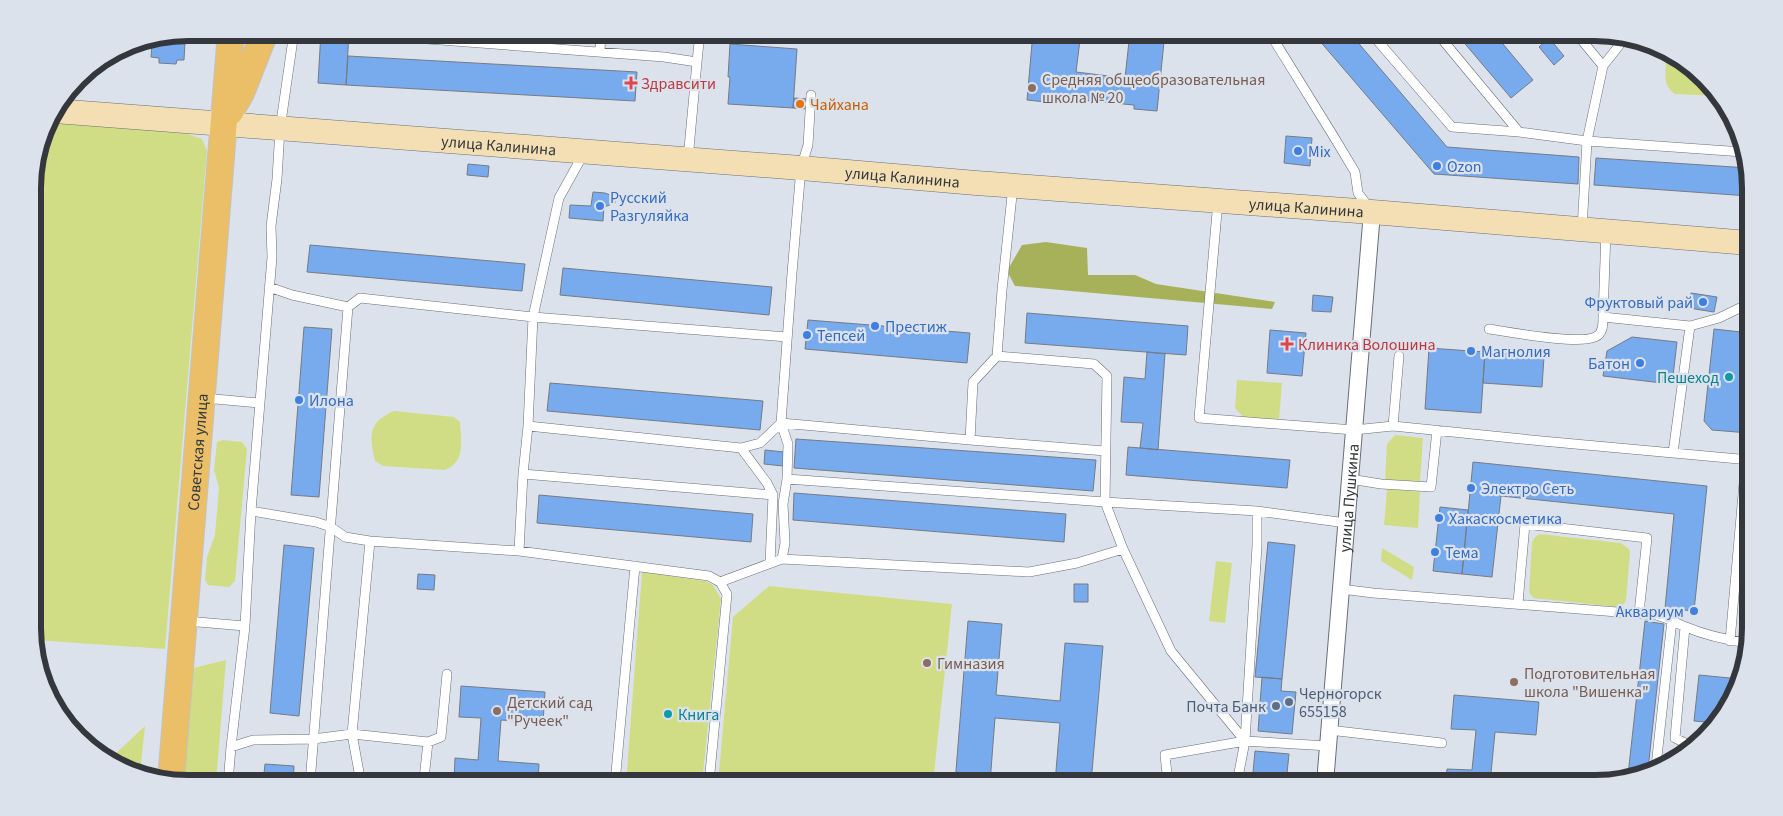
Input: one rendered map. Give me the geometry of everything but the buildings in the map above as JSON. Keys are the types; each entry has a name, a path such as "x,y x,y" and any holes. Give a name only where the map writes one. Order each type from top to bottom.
{"main road":[{"name":"Советская улица","path":"172,773 230,42"},
{"name":"Советская улица","path":"224,124 241,92 261,42"},
{"name":"улица Калинина","path":"63,112 586,151 1013,186 1218,200 1742,242"}],"street":[{"name":"улица Пушкина","path":"1327,774 1372,212"}],"lane":[{"path":"1275,41 1355,172 1358,193 1372,212"},
{"path":"1378,41 1452,127 1519,132 1587,141 1737,152"},
{"path":"1444,41 1519,132"},
{"path":"1582,41 1603,66"},
{"path":"229,775 245,626 251,511 272,258 271,226 280,129 293,42"},
{"path":"464,42 664,57 697,62"},
{"path":"600,52 601,42"},
{"path":"688,159 699,42"},
{"path":"1582,229 1587,141 1603,66 1621,44"},
{"path":"782,559 785,543 783,504 787,479 788,444 781,423 801,168 808,145 811,95"},
{"path":"519,551 523,474 528,426 533,317 559,198 586,151"},
{"path":"970,440 973,382 997,356 1013,186"},
{"path":"1218,200 1199,418 1354,430 1393,426 1742,459"},
{"path":"1489,329 1580,340 1596,337 1602,330 1604,317 1606,231"},
{"path":"269,287 292,295 348,308"},
{"path":"311,775 348,308 360,298 533,317 787,337"},
{"path":"1604,317 1690,326 1719,318 1742,307"},
{"path":"1673,453 1690,326"},
{"path":"997,356 1094,364 1107,376 1105,502 1123,549 1171,651 1245,741"},
{"path":"1393,426 1399,356"},
{"path":"202,398 259,403"},
{"path":"528,426 740,448 760,443 781,423 1105,451"},
{"path":"1350,479 1381,484 1431,487 1437,430"},
{"path":"740,448 767,483 773,495 770,563"},
{"path":"523,474 773,495"},
{"path":"787,479 1257,511 1346,523"},
{"path":"251,511 316,522 330,527 345,537 370,542 519,551 709,576 720,582 726,594 710,775"},
{"path":"1239,774 1245,741 1257,546 1257,511"},
{"path":"1730,641 1742,520"},
{"path":"1518,603 1525,524 1647,538 1639,612"},
{"path":"359,775 352,734 370,542"},
{"path":"720,582 782,559 1029,572 1077,563 1123,549"},
{"path":"616,775 635,566"},
{"path":"1341,589 1373,593 1639,612 1656,615 1686,627 1730,641 1741,642"},
{"path":"1657,761 1672,620"},
{"path":"184,621 245,626"},
{"path":"1685,743 1675,738 1686,627"},
{"path":"231,747 253,740 313,739 352,734 428,742 441,736 447,674"},
{"path":"1167,774 1165,755 1245,741 1329,738 1442,743"},
{"path":"424,775 428,742"}],"green space":[{"path":"1666,60 1699,84 1708,95 1675,94 1668,86 1665,71"},
{"path":"56,123 183,132 202,139 207,151 165,649 42,641 42,178 46,150"},
{"path":"1046,242 1087,248 1088,275 1135,275 1156,284 1275,302 1272,309 1015,286 1007,271 1022,245"},
{"path":"1237,380 1282,383 1279,420 1243,417 1235,408"},
{"path":"394,411 454,417 460,422 461,436 461,450 456,462 445,470 383,466 375,461 372,431 379,420"},
{"path":"1395,435 1423,438 1420,482 1385,480 1387,444"},
{"path":"223,440 242,442 247,449 235,581 229,587 208,585 205,580 207,557 215,535 219,488 214,470 217,442"},
{"path":"1387,489 1420,492 1418,528 1384,525"},
{"path":"1539,534 1621,543 1629,549 1626,600 1624,604 1618,607 1533,598 1529,592 1532,542"},
{"path":"1382,548 1414,567 1412,580 1381,561"},
{"path":"1216,561 1232,563 1225,623 1209,621"},
{"path":"642,572 705,581 713,585 721,599 703,775 627,775"},
{"path":"769,586 952,604 934,774 719,775 733,617"},
{"path":"226,660 217,775 185,775 193,668"},
{"path":"145,726 141,767 115,755"}],"place":[{"name":"Здравсити","path":"631,83"},
{"name":"Средняя общеобразовательная школа № 20","path":"1032,88"},
{"name":"Чайхана","path":"800,104"},
{"name":"Mix","path":"1298,151"},
{"name":"Ozon","path":"1437,166"},
{"name":"Русский Разгуляйка","path":"600,206"},
{"name":"Фруктовый рай","path":"1703,302"},
{"name":"Престиж","path":"875,326"},
{"name":"Тепсей","path":"807,335"},
{"name":"Клиника Волошина","path":"1287,344"},
{"name":"Магнолия","path":"1471,351"},
{"name":"Батон","path":"1640,363"},
{"name":"Пешеход","path":"1729,377"},
{"name":"Илона","path":"299,400"},
{"name":"Электро Сеть","path":"1471,488"},
{"name":"Хакаскосметика","path":"1439,518"},
{"name":"Тема","path":"1435,552"},
{"name":"Аквариум","path":"1694,611"},
{"name":"Гимназия","path":"927,663"},
{"name":"Подготовительная школа \"Вишенка\"","path":"1514,682"},
{"name":"Черногорск 655158","path":"1289,702"},
{"name":"Почта Банк","path":"1276,706"},
{"name":"Детский сад \"Ручеек\"","path":"497,711"},
{"name":"Книга","path":"668,714"}]}
